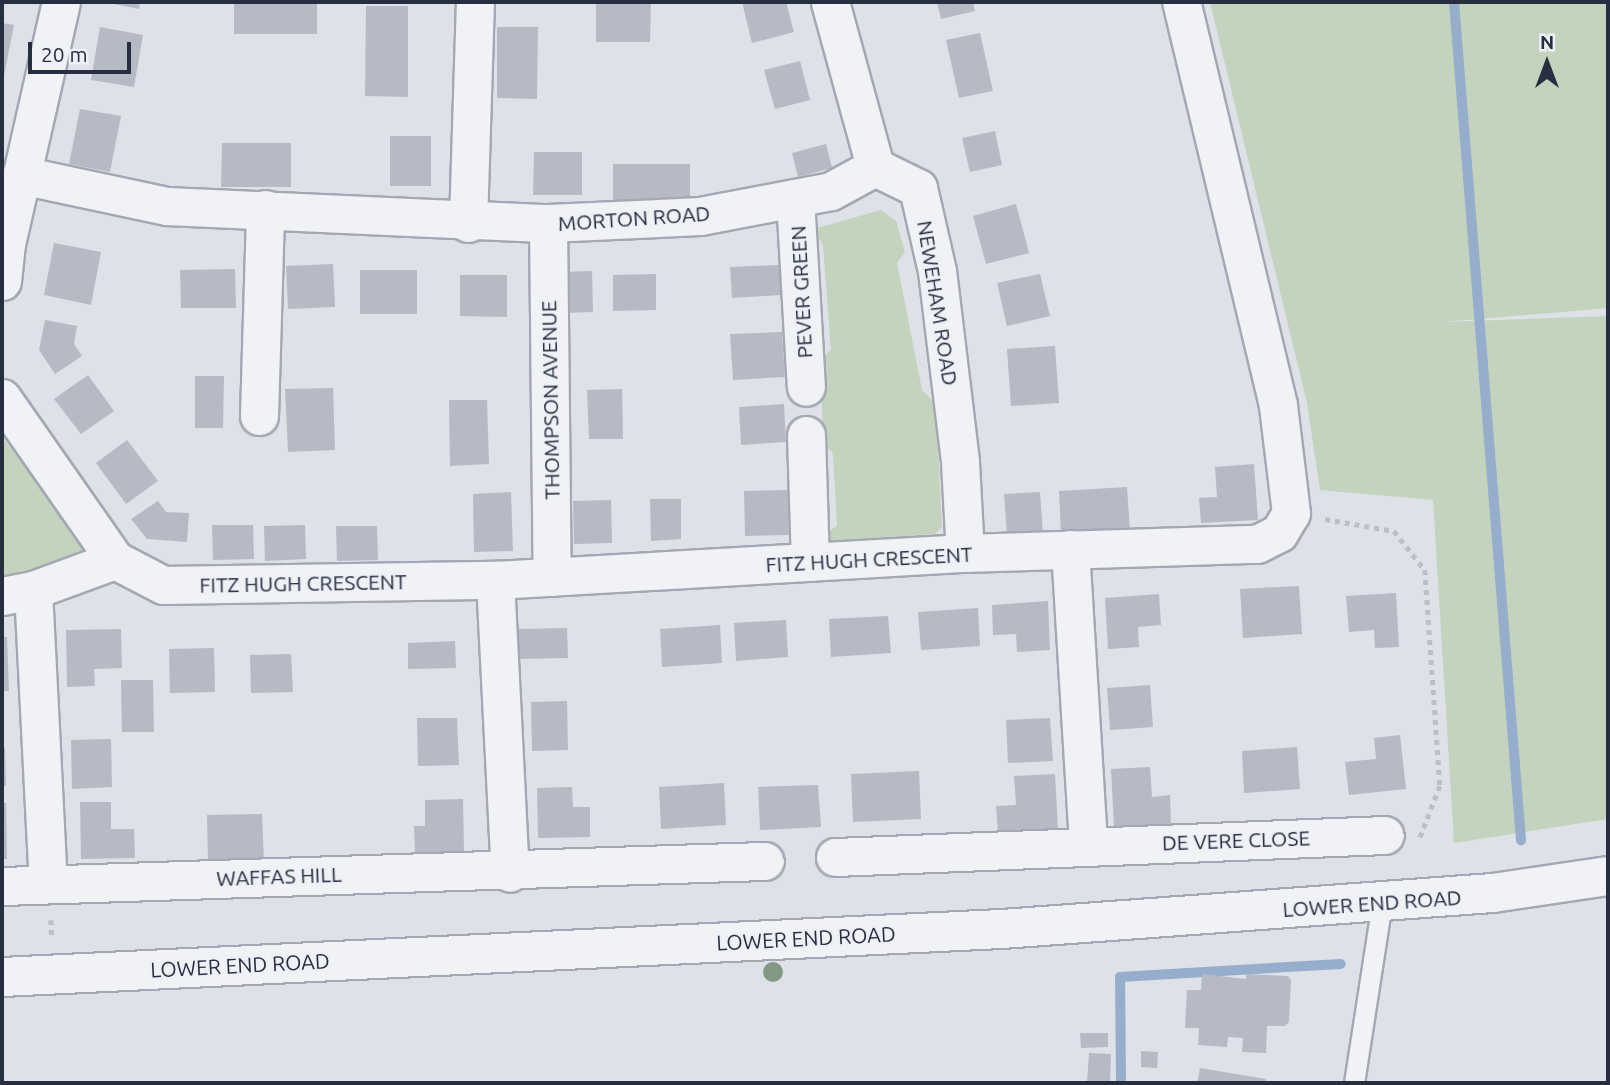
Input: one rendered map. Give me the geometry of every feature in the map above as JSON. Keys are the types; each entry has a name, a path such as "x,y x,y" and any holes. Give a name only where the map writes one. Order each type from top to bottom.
{"street":[{"path":"2,281 14,182 61,2"},
{"path":"468,223 475,2"},
{"path":"830,2 875,167"},
{"name":"FITZ HUGH CRESCENT","path":"2,398 115,560 163,585 495,580 965,553 1257,544 1279,533 1291,513 1278,405 1181,2"},
{"name":"MORTON ROAD","path":"14,182 167,206 265,209 468,223 548,223 701,216 831,191 875,167"},
{"name":"NEWEHAM ROAD","path":"875,167 918,188 921,200 937,271 960,462 965,553"},
{"name":"PEVER GREEN","path":"796,198 806,387"},
{"path":"259,416 265,209"},
{"name":"THOMPSON AVENUE","path":"548,223 552,577"},
{"path":"806,435 810,562"},
{"path":"1070,549 1088,845"},
{"path":"48,884 17,593 115,560"},
{"path":"495,580 510,873"},
{"name":"DE VERE CLOSE","path":"835,857 1385,835"},
{"name":"WAFFAS HILL","path":"2,886 510,873 765,861"},
{"name":"LOWER END ROAD","path":"2,977 1002,929 1382,903 1493,893 1608,876"}],"lane":[{"path":"1354,1083 1382,903"}],"path":[{"path":"48,884 54,974"}],"green space":[{"path":"1210,2 1608,2 1608,308 1443,322 1608,316 1608,819 1454,843 1433,500 1320,490 1307,403"},
{"path":"881,210 896,221 905,252 897,263 922,390 936,404 942,527 935,534 829,541 829,531 837,526 833,454 824,443 819,360 831,350 823,245 814,229"},
{"path":"2,437 94,554 2,577"}],"building":[{"path":"104,2 140,2 139,9"},
{"path":"234,2 317,2 317,34 234,34"},
{"path":"596,2 651,2 650,42 596,42"},
{"path":"742,2 786,2 794,32 752,43"},
{"path":"937,2 973,2 975,11 941,19"},
{"path":"366,6 408,6 408,97 365,96"},
{"path":"2,23 14,25 3,81 2,81"},
{"path":"100,27 143,35 134,87 91,80"},
{"path":"497,27 538,27 537,99 497,98"},
{"path":"980,33 993,91 959,98 946,40"},
{"path":"800,61 810,100 775,109 764,70"},
{"path":"80,109 121,116 110,172 69,164"},
{"path":"995,131 1002,165 970,172 962,138"},
{"path":"390,136 431,136 431,186 390,186"},
{"path":"222,143 291,143 291,187 221,187"},
{"path":"826,144 832,168 798,177 792,153"},
{"path":"534,152 582,152 582,195 533,195"},
{"path":"613,164 690,164 690,202 613,202"},
{"path":"1016,204 1029,253 986,264 973,216"},
{"path":"54,243 101,252 91,305 44,295"},
{"path":"333,264 335,307 288,309 286,266"},
{"path":"779,265 781,295 732,298 730,267"},
{"path":"235,269 236,308 181,308 180,270"},
{"path":"360,270 417,270 417,314 360,314"},
{"path":"592,271 593,312 563,313 562,272"},
{"path":"656,274 656,310 613,311 613,275"},
{"path":"1040,274 1050,316 1007,326 997,283"},
{"path":"460,275 507,275 507,317 460,316"},
{"path":"45,320 77,326 74,344 82,356 55,374 39,350"},
{"path":"782,332 785,377 733,380 730,334"},
{"path":"1055,346 1059,403 1011,406 1007,349"},
{"path":"88,375 114,411 81,434 54,399"},
{"path":"195,376 224,376 223,428 195,428"},
{"path":"333,388 335,450 288,452 285,389"},
{"path":"622,389 623,439 589,439 587,390"},
{"path":"449,400 487,400 489,464 450,466"},
{"path":"784,404 786,442 741,445 739,407"},
{"path":"127,440 158,481 126,504 96,463"},
{"path":"1254,464 1258,520 1201,523 1199,498 1217,497 1215,467"},
{"path":"1127,487 1130,532 1061,536 1059,491"},
{"path":"788,490 789,535 745,536 744,491"},
{"path":"511,492 513,551 474,552 473,494"},
{"path":"1040,492 1043,534 1007,536 1004,494"},
{"path":"650,499 681,499 681,539 651,541"},
{"path":"611,500 612,543 574,544 573,501"},
{"path":"158,501 166,512 189,513 187,542 147,539 131,519"},
{"path":"212,525 253,525 254,559 213,560"},
{"path":"305,525 306,559 265,561 264,526"},
{"path":"336,526 377,526 378,560 337,561"},
{"path":"1299,586 1302,634 1243,638 1240,589"},
{"path":"1396,593 1399,647 1375,648 1374,630 1349,632 1346,596"},
{"path":"1159,594 1161,625 1138,627 1139,647 1108,649 1105,598"},
{"path":"1048,601 1050,650 1017,652 1016,634 993,635 992,605"},
{"path":"978,608 980,646 921,650 918,612"},
{"path":"888,616 891,653 831,657 829,619"},
{"path":"786,620 788,657 736,661 734,623"},
{"path":"720,625 722,663 662,667 660,629"},
{"path":"567,628 568,658 518,659 518,629"},
{"path":"121,629 122,668 94,669 95,686 67,687 66,630"},
{"path":"2,637 7,637 9,691 2,691"},
{"path":"455,641 456,668 408,669 408,643"},
{"path":"214,648 215,692 170,693 169,649"},
{"path":"291,654 293,692 251,693 250,655"},
{"path":"121,680 153,680 154,732 122,732"},
{"path":"1150,685 1153,727 1110,730 1107,688"},
{"path":"567,701 568,750 532,751 531,702"},
{"path":"417,718 457,718 459,765 418,766"},
{"path":"1050,718 1053,761 1008,763 1006,720"},
{"path":"1400,735 1406,789 1349,795 1345,762 1376,759 1374,738"},
{"path":"111,739 112,787 72,789 71,740"},
{"path":"1297,747 1300,789 1244,793 1242,751"},
{"path":"5,748 6,786 2,786 2,749"},
{"path":"1150,767 1152,797 1170,795 1171,825 1114,827 1111,769"},
{"path":"919,771 921,819 853,822 851,774"},
{"path":"1055,774 1058,829 998,833 996,806 1016,805 1014,776"},
{"path":"724,783 726,825 661,829 659,787"},
{"path":"818,785 821,827 760,830 758,787"},
{"path":"572,787 573,807 590,807 590,837 538,838 537,788"},
{"path":"463,799 464,852 415,853 414,826 425,826 425,800"},
{"path":"80,802 111,802 111,829 134,829 135,858 81,859"},
{"path":"2,803 6,803 7,859 2,859"},
{"path":"262,814 264,862 208,864 207,815"},
{"path":"1202,974 1246,979 1246,974 1288,976 1291,980 1289,1022 1285,1026 1267,1026 1266,1053 1242,1052 1243,1038 1228,1037 1227,1047 1198,1045 1199,1028 1185,1028 1187,990 1201,990"},
{"path":"1080,1033 1108,1033 1108,1047 1081,1048"},
{"path":"1141,1051 1158,1052 1157,1068 1141,1067"},
{"path":"1089,1053 1111,1054 1110,1083 1087,1083"},
{"path":"1200,1068 1266,1079 1266,1083 1197,1083"}],"waterway":[{"path":"1454,2 1521,840"},
{"path":"1121,1083 1120,977 1341,964"}]}
